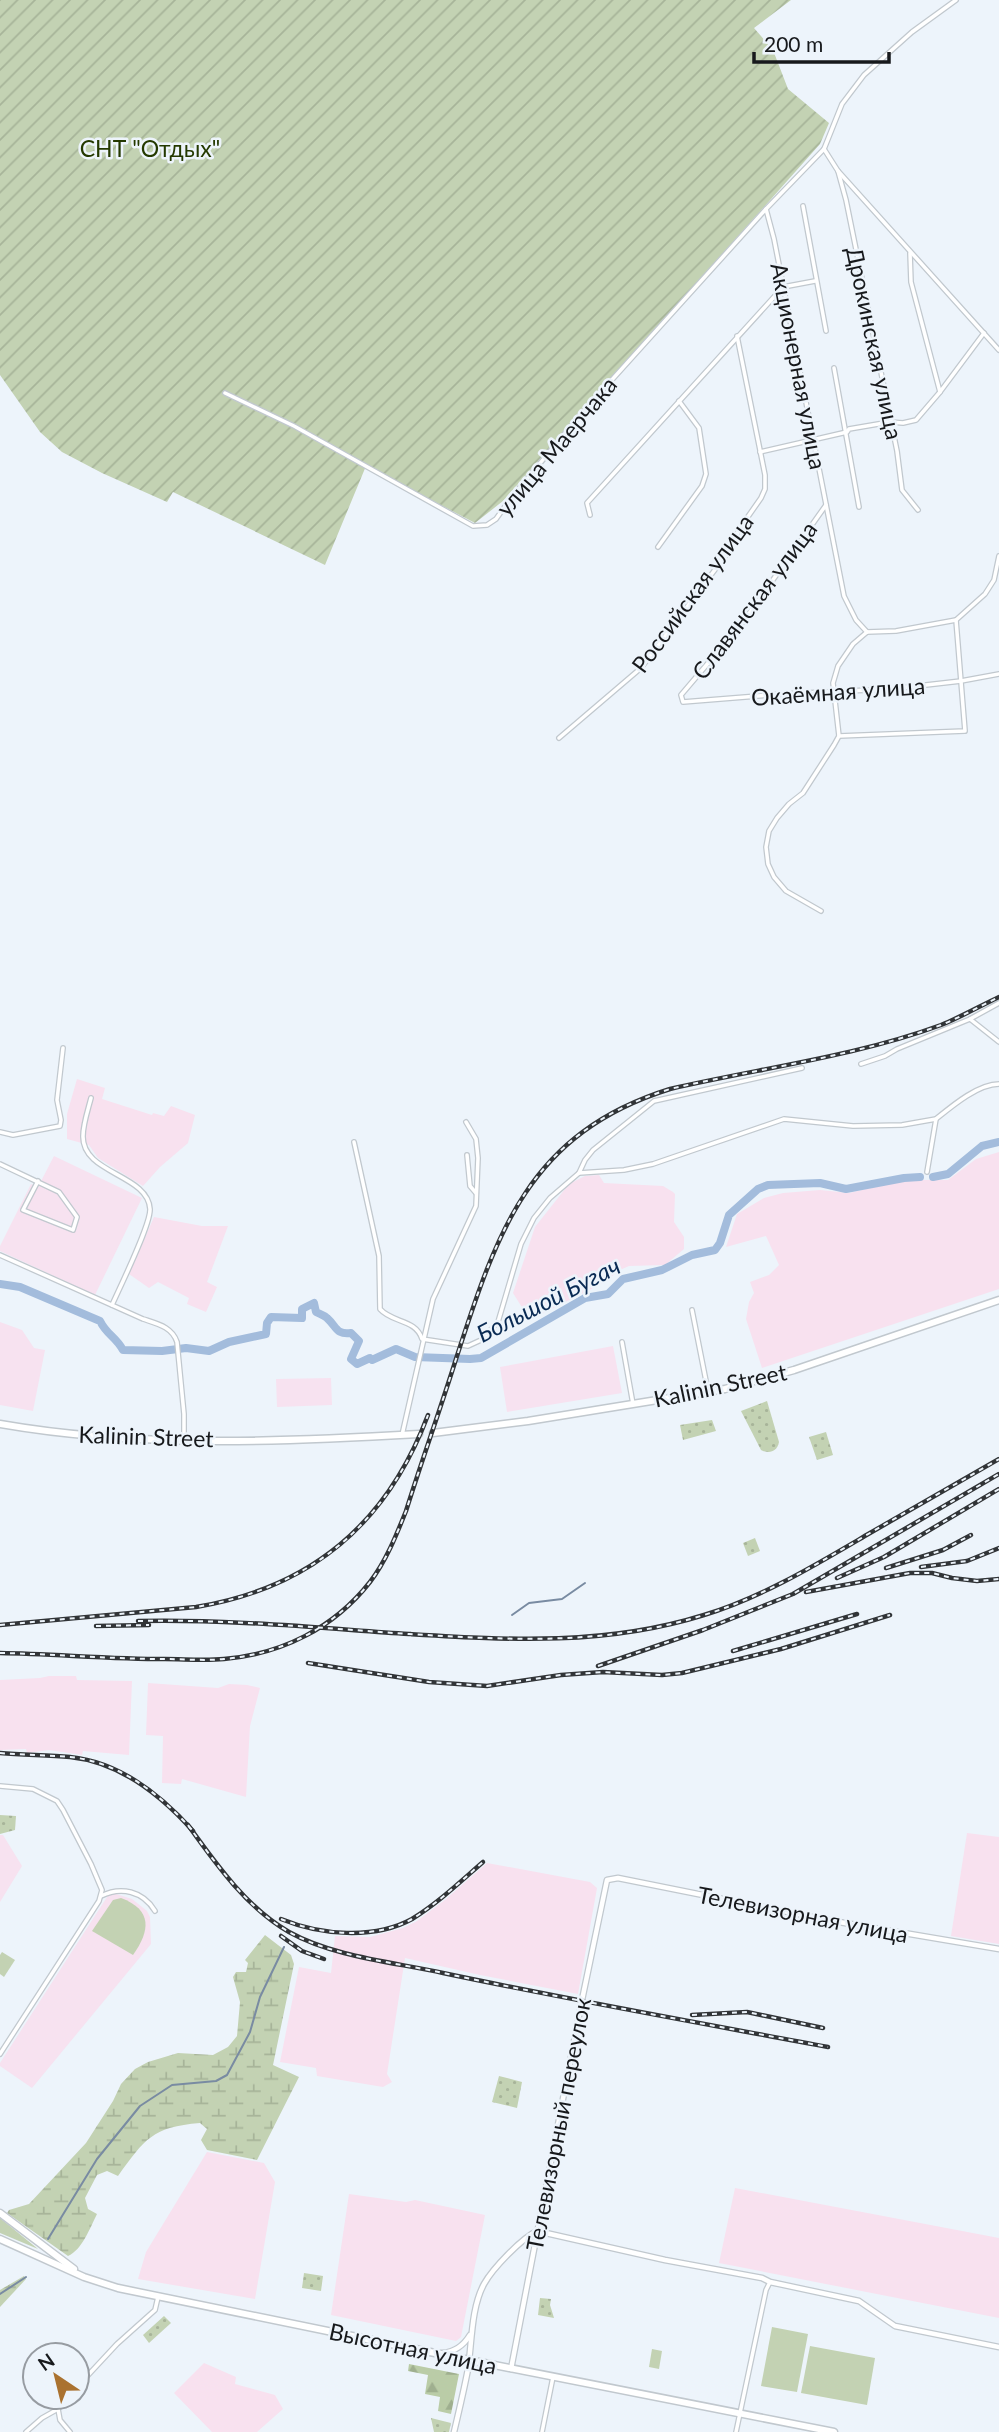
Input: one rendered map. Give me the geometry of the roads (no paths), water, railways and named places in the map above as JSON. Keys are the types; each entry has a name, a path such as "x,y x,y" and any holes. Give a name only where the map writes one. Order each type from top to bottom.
{"main road":[{"name":"Kalinin Street","path":"0,1424 119,1438 184,1440 308,1439 432,1433 528,1421 708,1392 794,1370 999,1300"},
{"path":"0,2213 84,2277"},
{"name":"Высотная улица","path":"0,2239 84,2277 118,2288 834,2432"}],"street":[{"path":"766,209 824,149 842,104 864,75 912,32 956,0"},
{"path":"824,149 838,171 999,350"},
{"name":"Дрокинская улица","path":"838,171 897,451 902,490 918,509"},
{"path":"803,206 826,331"},
{"name":"Акционерная улица","path":"766,209 844,596 856,620 867,632"},
{"name":"улица Маерчака","path":"225,393 294,426 473,526 487,525 496,519 582,413 766,209"},
{"path":"910,251 911,282 940,392"},
{"path":"590,514 587,503 783,287 815,281"},
{"path":"760,452 847,432 849,429 916,420 984,333"},
{"name":"Российская улица","path":"559,738 640,668 726,555 765,489 765,475 737,336"},
{"path":"834,368 859,507"},
{"path":"659,547 702,486 706,474 699,428 679,401"},
{"name":"Славянская улица","path":"681,695 743,622 827,505"},
{"path":"821,911 786,891 774,877 768,864 766,847 769,831 777,818 803,793 838,736 833,683 838,666 853,643 867,632 897,631 956,620 985,594 994,580 999,556"},
{"path":"838,736 965,731 956,620"},
{"name":"Окаёмная улица","path":"681,695 686,704 782,694 891,689 999,674"},
{"path":"861,1064 970,1019 999,1003"},
{"path":"970,1019 999,1042"},
{"path":"0,1132 13,1135 60,1126 57,1100 63,1048"},
{"path":"422,1339 468,1346 481,1340 498,1322 521,1244 534,1218 550,1198 579,1173 593,1150 654,1101 802,1068"},
{"path":"579,1173 625,1170 653,1164 784,1119 853,1126 902,1125 936,1119 966,1096 989,1085 999,1084"},
{"path":"90,1098 82,1138 91,1156 105,1168 135,1185 145,1196 150,1208 147,1224 112,1305"},
{"path":"927,1172 936,1119"},
{"path":"402,1435 433,1298 476,1206 476,1139 466,1122"},
{"path":"354,1142 379,1256 380,1309 384,1314 406,1321 420,1332 422,1339"},
{"path":"467,1155 470,1186 477,1195"},
{"path":"0,1164 38,1181 59,1192 77,1217 73,1230 23,1210 38,1181"},
{"path":"0,1255 164,1326 174,1334 184,1414 184,1440"},
{"path":"692,1310 708,1392"},
{"path":"622,1342 633,1404"},
{"path":"0,1786 33,1789 57,1801 102,1890 101,1896 0,2054"},
{"name":"Телевизорная улица","path":"607,1880 618,1878 833,1921 999,1949"},
{"name":"Телевизорный переулок","path":"511,2369 607,1880"},
{"path":"101,1896 123,1890 149,1900 155,1911"},
{"path":"454,2432 482,2286 529,2235 537,2231 859,2301 895,2326 999,2347"},
{"path":"736,2432 766,2290 770,2282"},
{"path":"91,2372 155,2310 158,2297"},
{"path":"436,2353 454,2350 465,2342 472,2332"},
{"path":"542,2432 553,2377"},
{"path":"26,2432 54,2411"},
{"path":"58,2411 60,2420 70,2432"}],"waterway":[{"path":"933,1177 948,1174 982,1146 999,1142"},
{"name":"Большой Бугач","path":"0,1284 20,1287 100,1321 123,1350 162,1351 186,1348 209,1351 229,1342 266,1334 267,1323 271,1317 302,1318 302,1309 314,1303 316,1312 326,1317 339,1332 351,1333 359,1341 351,1359 357,1364 396,1349 415,1357 481,1358 585,1298 608,1294 623,1279 662,1270 692,1255 715,1250 729,1215 758,1189 768,1185 820,1183 846,1189 920,1177"},
{"path":"512,1615 529,1603 562,1599 585,1583"},
{"path":"48,2239 97,2159 140,2106 172,2085 216,2081 227,2075 250,2032 260,1997 284,1947"},
{"path":"0,2294 26,2277"}],"railway":[{"path":"0,1653 144,1659 224,1659 286,1645 323,1625 340,1613 370,1582 390,1548 406,1511 487,1269 505,1229 526,1193 551,1160 583,1132 622,1108 670,1089 875,1046 941,1025 999,997"},
{"path":"0,1625 196,1607 237,1598 275,1584 309,1567 340,1545 367,1519 391,1488 411,1454 428,1415"},
{"path":"138,1621 240,1623 521,1639 630,1632 704,1615 747,1599 810,1568 999,1459"},
{"path":"598,1666 703,1630 793,1594 999,1474"},
{"path":"837,1578 884,1557 999,1489"},
{"path":"886,1568 943,1550 971,1535"},
{"path":"921,1567 967,1561 999,1548"},
{"path":"806,1592 910,1573 932,1573 977,1581 999,1579"},
{"path":"733,1651 857,1614"},
{"path":"308,1663 429,1682 487,1686 603,1672 662,1675 682,1673 781,1649 890,1615"},
{"path":"96,1626 149,1625"},
{"path":"0,1753 70,1757 106,1766 153,1793 193,1831"},
{"path":"188,1825 221,1870 259,1911 289,1932 325,1947 364,1958 539,1993 828,2047"},
{"path":"281,1919 330,1932 364,1932 397,1926 431,1906 483,1862"},
{"path":"281,1936 302,1951 324,1959"},
{"path":"692,2015 747,2012 823,2028"}],"park label":[{"name":"СНТ \"Отдых\"","path":"150,148"}]}
